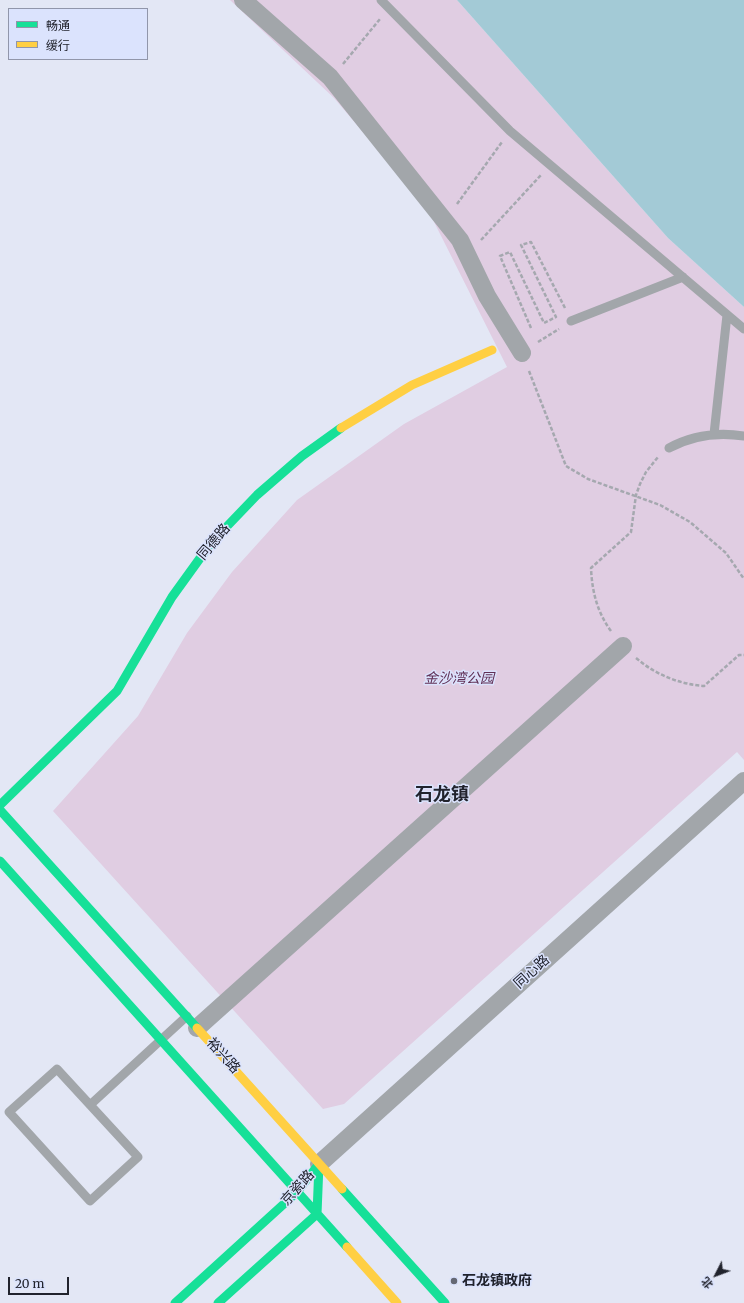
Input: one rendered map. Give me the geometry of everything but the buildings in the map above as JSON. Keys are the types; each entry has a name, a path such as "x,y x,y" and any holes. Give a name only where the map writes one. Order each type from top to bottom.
{"main road":[{"name":"同德路","path":"0,806 117,692 172,597 211,544 257,495 302,456 351,421 412,385 492,350"},
{"name":"裕兴路","path":"0,810 445,1303"},
{"path":"0,861 397,1303"},
{"name":"京瓷路","path":"175,1303 297,1192 319,1164"},
{"name":"京瓷路","path":"317,1214 319,1164"},
{"path":"218,1303 317,1214"}],"street":[{"path":"243,0 330,77 460,240 487,296 522,353"},
{"path":"192,1022 623,646"},
{"name":"同心路","path":"319,1164 744,781"}],"lane":[{"path":"381,0 510,131 549,166 744,329"},
{"path":"571,321 683,277"},
{"path":"714,434 727,315"},
{"path":"669,448 681,442 707,434 744,436"},
{"path":"90,1105 161,1040 192,1022"},
{"path":"57,1069 90,1105 138,1157 90,1201 9,1112 57,1069"}],"path":[{"path":"341,67 388,8"},
{"path":"453,210 510,131"},
{"path":"476,245 549,166"},
{"path":"522,353 571,321 531,242 521,246 556,317 544,323 510,252 500,256 531,329 526,331"},
{"path":"669,448 661,454 646,472 640,484 636,495 631,532 591,568 592,592 605,622 623,646 641,663 662,676 685,684 704,686 739,655 744,655"}],"green space":[{"name":"金沙湾公园","path":"230,0 457,0 668,238 744,307 744,760 737,752 344,1104 323,1109 53,811 138,716 187,633 232,572 297,500 404,424 507,367 426,206 334,98"}],"water":[{"path":"457,0 744,0 744,307 668,238"}],"traffic: fast":[{"path":"0,805 117,691 172,597 211,543 257,495 302,456 341,428"},
{"path":"0,810 197,1028"},
{"path":"0,861 347,1247"},
{"path":"175,1303 297,1192 319,1164"},
{"path":"218,1303 317,1214 319,1164"},
{"path":"342,1189 445,1303"}],"traffic: slow":[{"path":"341,428 412,385 492,350"},
{"path":"197,1028 342,1189"},
{"path":"347,1247 397,1303"}],"place":[{"name":"石龙镇政府","path":"454,1281"}],"district":[{"name":"石龙镇","path":"442,795"}]}
